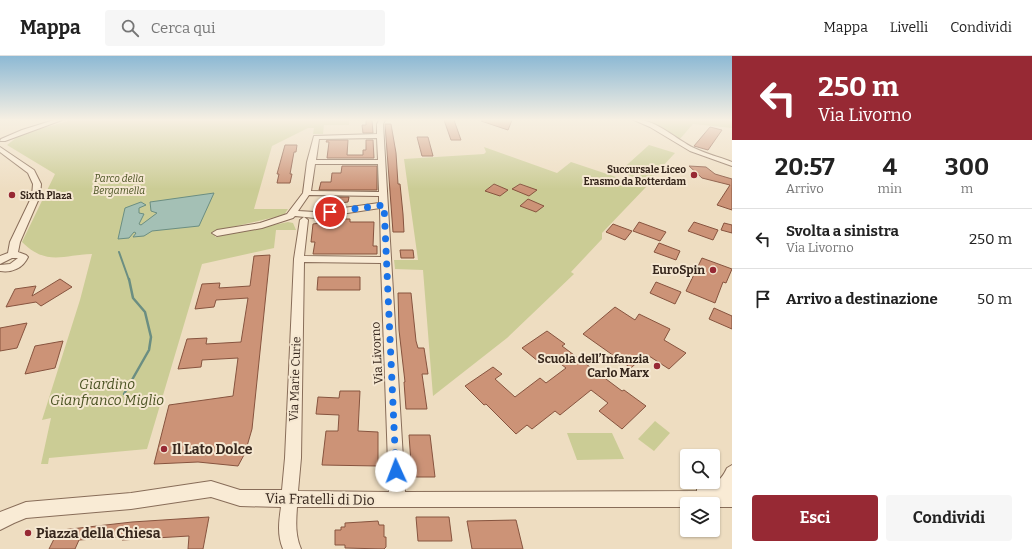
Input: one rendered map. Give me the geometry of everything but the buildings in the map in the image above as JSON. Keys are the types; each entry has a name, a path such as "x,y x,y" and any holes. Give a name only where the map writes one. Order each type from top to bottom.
{"street":[{"path":"292,218 307,193 315,143"},
{"name":"Via Livorno","path":"381,143 397,500"},
{"path":"680,143 692,150 732,164"},
{"path":"0,148 31,172 37,184 34,201 17,237 13,255 22,255 23,259 16,265 1,268"},
{"path":"311,162 382,162"},
{"path":"307,193 383,194"},
{"name":"Via Marie Curie","path":"292,549 287,539 300,259 304,216 300,203"},
{"path":"217,233 315,214 384,205"},
{"path":"292,218 302,233"},
{"path":"300,259 386,260"},
{"path":"691,497 719,490 730,480 732,473"},
{"name":"Via Fratelli di Dio","path":"0,522 9,516 26,510 131,501 211,489 221,491 236,498 397,500 680,499"},
{"name":"Via Fratelli di Dio","path":"720,499 732,499"}],"green space":[{"path":"10,143 278,143 272,146 254,209 288,209 284,215 215,231 215,237 288,222 293,223 296,230 276,230 274,248 202,264 147,449 49,458 48,464 41,464 51,418 42,420 80,300 92,254 47,257 39,254 22,242 55,174 7,145"},
{"path":"649,145 675,153 648,182 619,172"},
{"path":"484,147 557,173 571,162 646,187 602,233 602,239 571,272 574,274 507,338 433,396 423,270 395,269 394,260 418,260 404,159 484,154 486,152"},
{"path":"655,421 670,433 654,451 638,439"},
{"path":"567,433 612,433 624,459 577,460"}],"shaded area":[{"path":"214,193 199,226 152,231 144,236 133,237 136,233 134,232 129,238 118,239 125,208 141,202 146,205 139,208 139,213 144,214 139,224 141,225 157,213 151,211 150,202"}],"waterway":[{"path":"119,252 129,280"},
{"path":"124,394 149,350 151,337 145,312 133,298 129,279"}],"place":[{"name":"Succursale Liceo Erasmo da Rotterdam","path":"694,175"},
{"name":"Sixth Plaza","path":"12,195"},
{"name":"EuroSpin","path":"713,270"},
{"name":"Scuola dell’Infanzia Carlo Marx","path":"657,366"},
{"name":"Il Lato Dolce","path":"164,449"},
{"name":"Piazza della Chiesa","path":"28,533"}],"route":[{"path":"330,212 384,205 396,471"}],"park label":[{"name":"Parco della Bergamella","path":"119,184"},
{"name":"Giardino Gianfranco Miglio","path":"107,392"}]}
